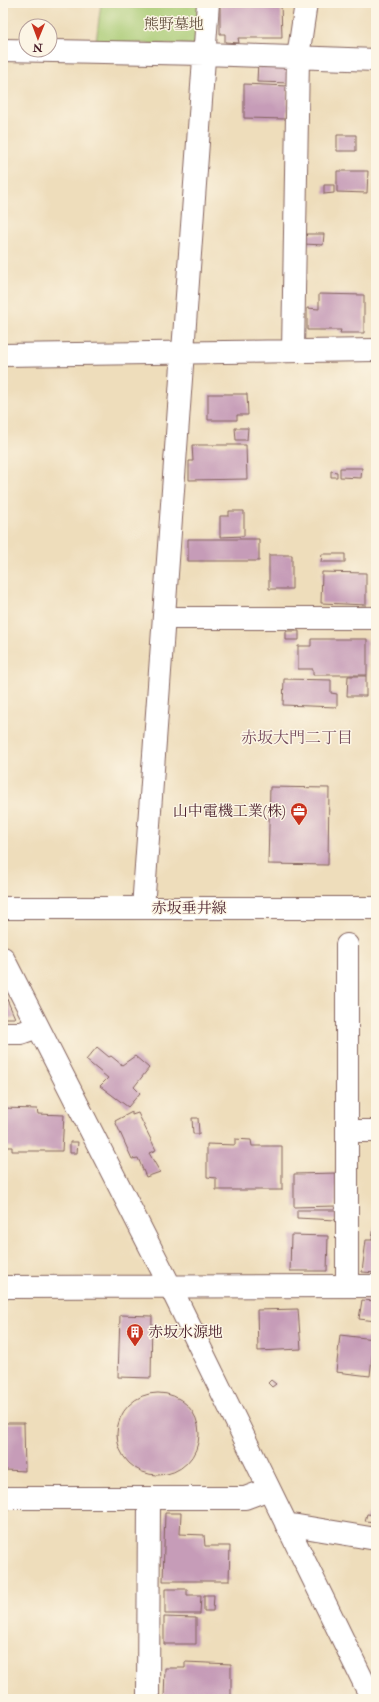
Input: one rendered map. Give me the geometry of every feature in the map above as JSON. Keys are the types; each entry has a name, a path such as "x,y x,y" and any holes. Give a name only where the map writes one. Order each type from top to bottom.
{"street":[{"path":"143,908 208,3"},
{"path":"293,351 298,58 306,3"},
{"path":"3,50 204,54 376,60"},
{"path":"3,355 376,350"},
{"path":"164,618 376,618"},
{"name":"赤坂垂井線","path":"3,908 376,908"},
{"path":"347,945 347,1286"},
{"path":"3,958 170,1286 372,1699"},
{"path":"3,1033 21,1033 38,1027"},
{"path":"347,1131 376,1131"},
{"path":"3,1288 376,1286"},
{"path":"3,1498 245,1498 269,1489"},
{"path":"148,1699 149,1498"},
{"path":"286,1524 376,1539"}],"green space":[{"name":"熊野墓地","path":"101,3 202,3 196,45 96,42"}],"building":[{"path":"281,3 282,38 238,38 239,43 225,42 225,34 220,34 220,4"},
{"path":"258,61 291,63 290,83 257,82"},
{"path":"244,84 288,86 287,119 244,118"},
{"path":"337,135 356,135 356,151 337,151"},
{"path":"337,171 368,171 367,193 337,192"},
{"path":"324,185 334,185 334,193 324,194"},
{"path":"305,234 324,234 323,245 304,244"},
{"path":"319,294 364,295 364,333 340,333 341,330 307,330 307,308 319,309"},
{"path":"208,394 247,394 248,415 237,415 237,420 208,420"},
{"path":"235,428 248,428 247,440 236,440"},
{"path":"192,445 246,445 247,479 189,480 189,461 193,461"},
{"path":"340,468 362,468 361,478 340,477"},
{"path":"331,471 337,472 337,477 331,477"},
{"path":"229,511 244,511 244,536 220,537 220,516 229,516"},
{"path":"188,539 259,539 259,561 188,561"},
{"path":"322,554 345,554 345,562 321,562"},
{"path":"269,555 292,555 292,589 269,589"},
{"path":"322,572 366,573 366,605 321,603"},
{"path":"286,631 299,631 299,640 286,640"},
{"path":"311,639 367,639 367,675 313,675 313,669 298,669 298,646 311,646"},
{"path":"348,676 366,676 366,696 347,696"},
{"path":"284,679 331,680 331,693 337,694 337,707 283,705"},
{"name":"山中電機工業(株)","path":"270,787 329,788 328,865 268,864"},
{"path":"3,990 15,1018 3,1018"},
{"path":"97,1047 122,1065 135,1056 149,1068 134,1087 140,1093 128,1107 100,1086 108,1078 86,1060"},
{"path":"3,1108 37,1109 38,1114 64,1115 62,1151 12,1151 12,1147 3,1147"},
{"path":"132,1112 132,1115 138,1113 156,1150 149,1153 160,1172 146,1177 138,1158 132,1159 115,1121"},
{"path":"192,1118 198,1118 199,1134 193,1134"},
{"path":"235,1139 251,1140 252,1146 282,1146 282,1190 216,1190 216,1178 207,1177 207,1144 235,1145"},
{"path":"70,1142 78,1142 77,1153 70,1153"},
{"path":"337,1173 336,1206 294,1207 294,1174"},
{"path":"297,1210 336,1210 336,1220 297,1218"},
{"path":"374,1226 376,1227 376,1273 362,1272 366,1240 372,1240"},
{"path":"291,1235 328,1236 327,1271 290,1271"},
{"path":"362,1300 376,1301 376,1321 359,1319"},
{"path":"298,1309 301,1349 258,1351 257,1310"},
{"name":"赤坂水源地","path":"120,1315 152,1316 151,1378 118,1377"},
{"path":"374,1324 376,1324 376,1333 373,1332"},
{"path":"340,1335 374,1339 370,1376 336,1372"},
{"path":"271,1380 276,1384 272,1387 268,1383"},
{"path":"158,1393 174,1396 187,1405 196,1418 199,1434 196,1450 187,1463 174,1472 158,1475 142,1472 129,1463 120,1450 117,1434 120,1418 129,1405 142,1396"},
{"path":"3,1423 24,1423 25,1471 5,1470 4,1480 3,1480"},
{"path":"165,1513 181,1513 180,1534 204,1535 205,1546 230,1546 229,1581 163,1581"},
{"path":"367,1514 376,1515 376,1522 365,1521"},
{"path":"165,1589 187,1589 187,1595 201,1595 200,1614 165,1614"},
{"path":"204,1595 214,1595 213,1611 204,1611"},
{"path":"164,1617 196,1618 196,1644 164,1644"},
{"path":"185,1662 231,1664 231,1699 164,1699 165,1668 185,1668"}],"place":[{"name":"山中電機工業(株)","path":"299,826"},
{"name":"赤坂水源地","path":"135,1347"}],"district":[{"name":"赤坂大門二丁目","path":"297,738"}]}
